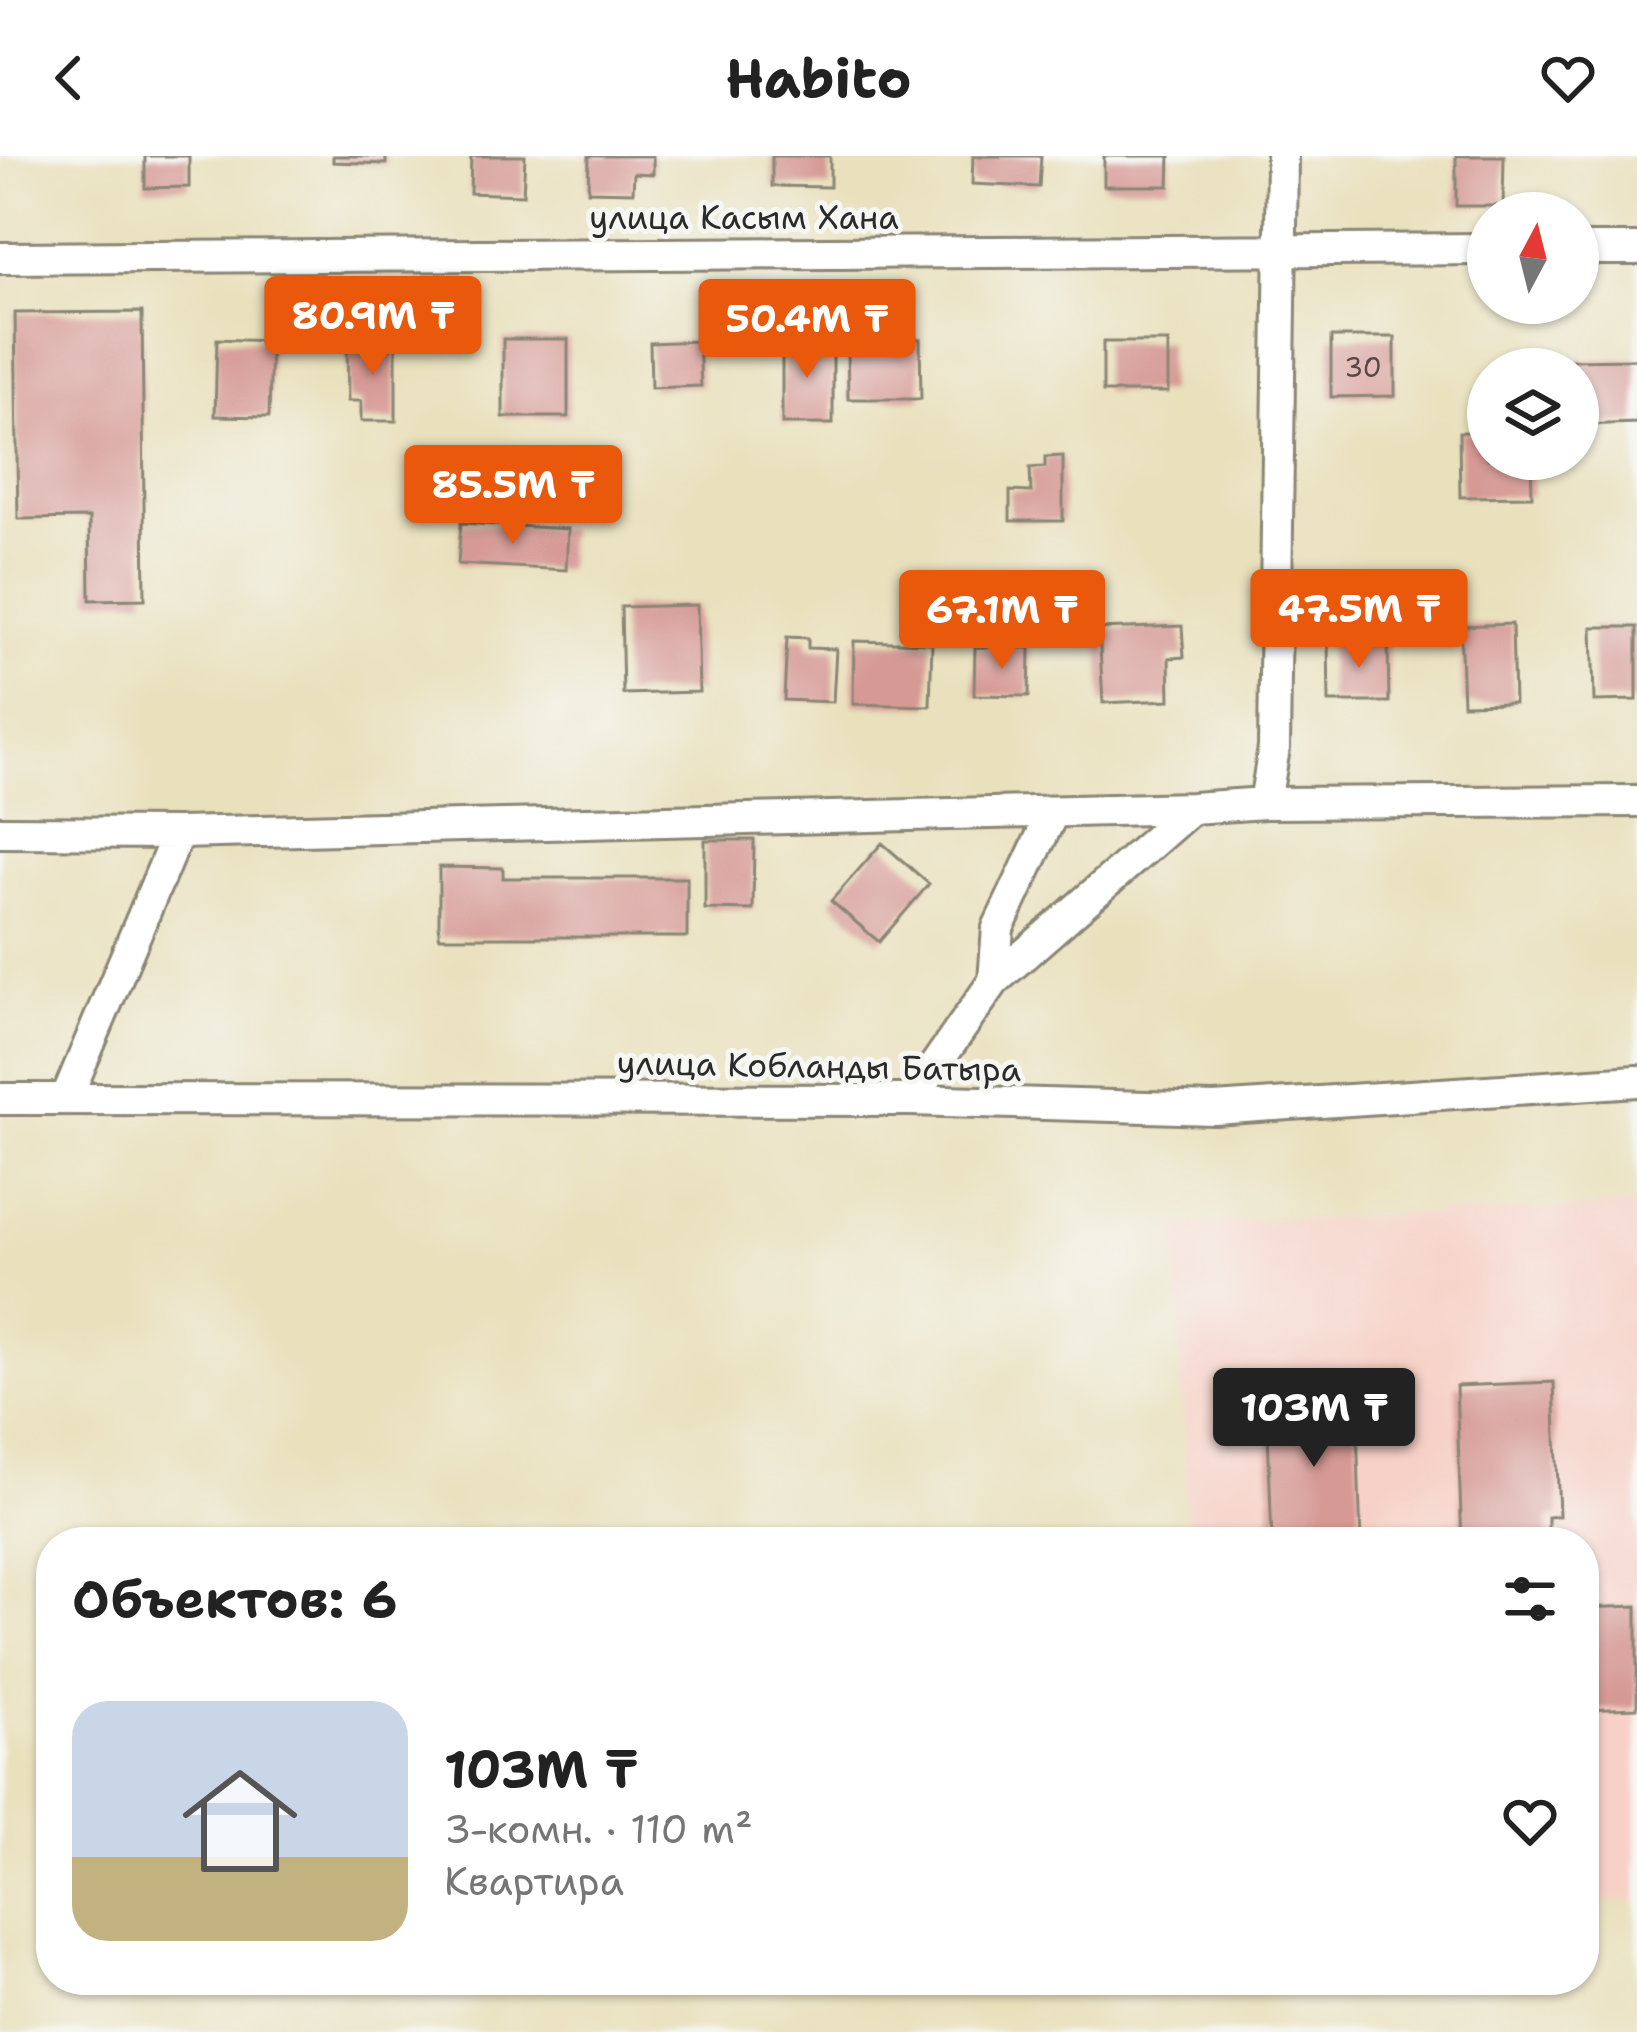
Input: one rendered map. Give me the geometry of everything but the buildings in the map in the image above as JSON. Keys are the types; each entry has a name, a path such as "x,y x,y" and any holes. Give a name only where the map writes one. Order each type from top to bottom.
{"street":[{"path":"1265,803 1274,748 1282,156"},
{"name":"улица Касым Хана","path":"0,258 1467,249"},
{"path":"1599,249 1637,249"},
{"path":"0,832 1053,812 1265,803 1637,801"},
{"path":"911,1100 994,981 1192,808"},
{"path":"994,981 998,928 1053,812"},
{"path":"66,1100 178,832"},
{"name":"улица Кобланды Батыра","path":"0,1099 911,1100 1214,1109 1637,1081"}],"shaded area":[{"path":"1637,1206 1637,1900 1599,1901 1599,1527 1187,1527 1175,1224"}]}
